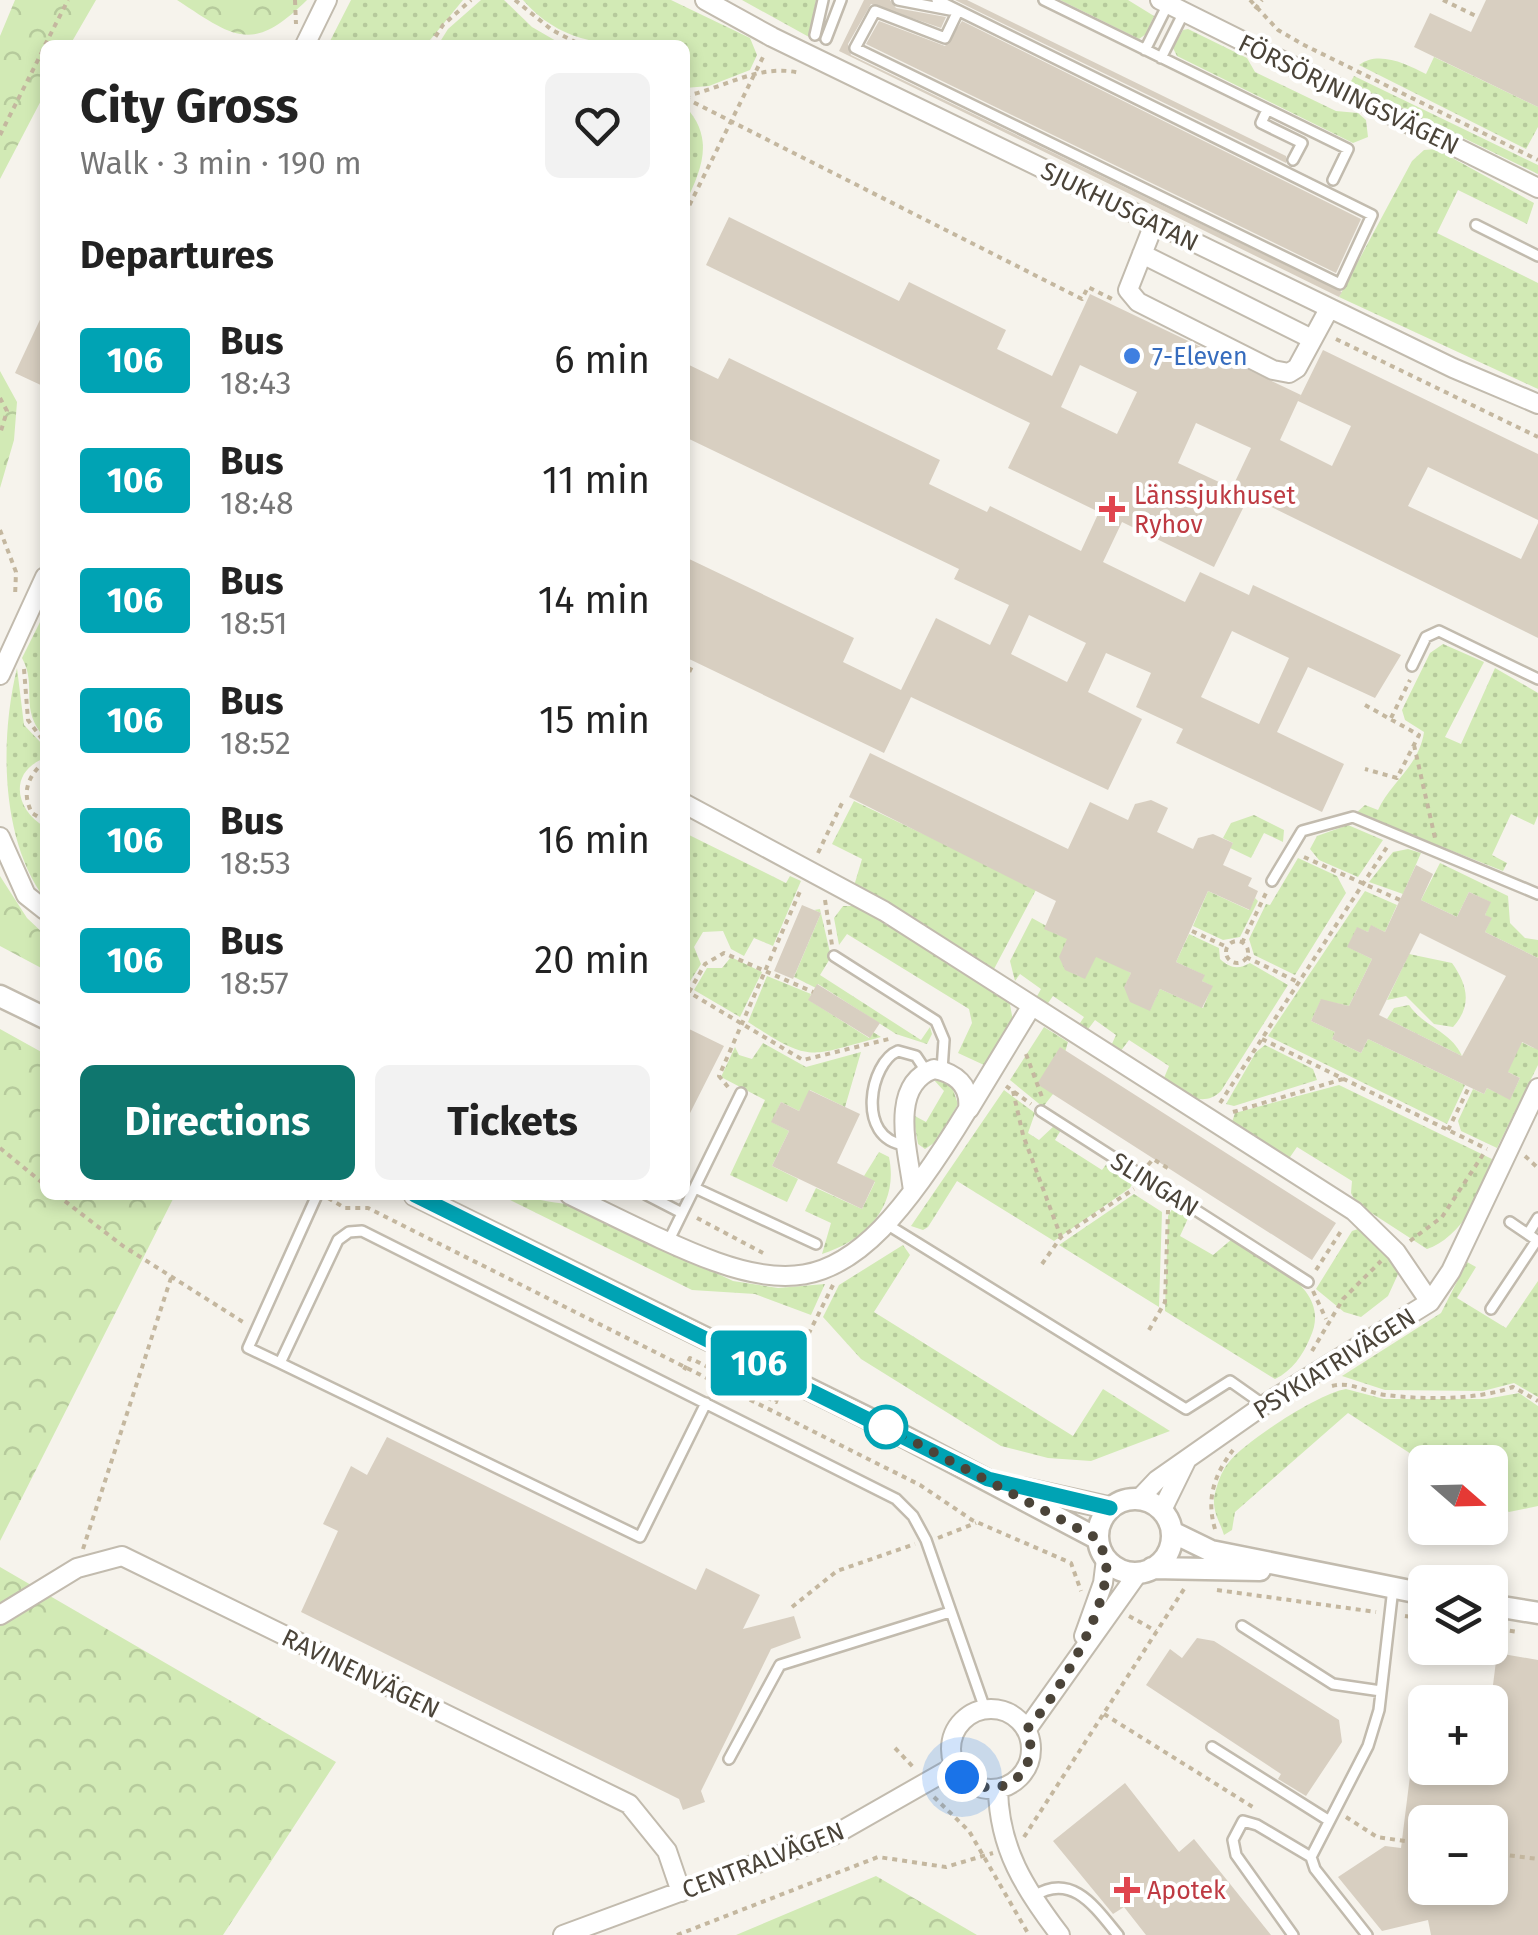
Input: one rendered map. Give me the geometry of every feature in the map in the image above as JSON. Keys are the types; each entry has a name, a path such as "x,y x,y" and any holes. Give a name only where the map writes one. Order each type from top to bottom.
{"street":[{"path":"307,40 327,0"},
{"name":"SJUKHUSGATAN","path":"705,0 772,37 1329,309 1538,404"},
{"name":"FÖRSÖRJNINGSVÄGEN","path":"1170,5 1538,188"},
{"path":"1154,224 1128,290 1138,302 1273,370 1289,372 1297,368 1321,338 1329,309"},
{"path":"1142,254 1321,338"},
{"path":"0,675 40,588"},
{"path":"690,807 815,872 1354,1212 1396,1252 1430,1302"},
{"path":"0,837 26,895 40,906"},
{"path":"0,996 40,1016"},
{"path":"580,1200 734,1271 756,1276 800,1276 843,1262 888,1226 968,1109 1031,1007"},
{"path":"913,1192 907,1094 934,1071 959,1079 968,1092 968,1109"},
{"name":"PSYKIATRIVÄGEN","path":"1139,1499 1187,1458 1264,1405 1430,1302 1518,1152 1537,1093"},
{"path":"425,1200 988,1479 1102,1549 1126,1572 1209,1560 1408,1591"},
{"name":"PSYKIATRIVÄGEN","path":"1162,1510 1187,1458"},
{"path":"988,1479 1110,1508 1139,1499 1162,1510 1172,1532 1209,1560"},
{"path":"1106,1604 1102,1549 1110,1508"},
{"path":"1027,1729 1072,1664 1106,1604 1168,1553 1172,1532"},
{"name":"RAVINENVÄGEN","path":"0,1615 77,1568 122,1556 629,1804 667,1852 682,1892"},
{"path":"1508,1608 1538,1613"},
{"path":"985,1708 1009,1712 1027,1729 1031,1741 1028,1766 1010,1785 998,1789 972,1785 954,1766 952,1742 956,1730 963,1720 985,1708"},
{"name":"CENTRALVÄGEN","path":"562,1935 834,1835 894,1804 926,1780 954,1766"},
{"path":"998,1789 1006,1847 1032,1897 1060,1935"}],"lane":[{"path":"815,35 823,0"},
{"path":"826,38 841,0"},
{"path":"898,0 958,11"},
{"path":"937,0 1372,215 1340,284 855,48 875,11 945,38 958,11"},
{"path":"1044,0 1348,149 1333,180"},
{"path":"1145,50 1170,5"},
{"path":"1161,58 1170,5"},
{"path":"1267,110 1261,123 1302,143"},
{"path":"1293,160 1308,130"},
{"path":"1476,225 1537,252"},
{"path":"1412,666 1426,637 1440,630 1538,679"},
{"path":"1272,881 1302,831 1353,817 1538,894"},
{"path":"834,956 936,1022 944,1040 934,1071 916,1056 898,1051 884,1064 876,1088 873,1119 878,1134 892,1144 908,1146"},
{"path":"690,1197 742,1093"},
{"name":"SLINGAN","path":"1044,1113 1308,1282"},
{"path":"693,1191 816,1244"},
{"path":"317,1200 248,1348 640,1537 706,1404"},
{"path":"657,1200 682,1213"},
{"path":"668,1242 688,1200"},
{"path":"1491,1310 1534,1238 1538,1218"},
{"path":"1510,1222 1534,1238"},
{"path":"888,1226 1186,1409 1230,1382 1264,1405"},
{"path":"280,1363 338,1240 349,1232 362,1231 896,1499 913,1516 926,1540 985,1708"},
{"path":"1311,1857 1368,1746 1381,1691 1393,1588"},
{"path":"729,1759 780,1665 950,1612"},
{"path":"1242,1626 1333,1684 1381,1691"},
{"path":"1212,1747 1328,1820"},
{"path":"1293,1935 1236,1855 1234,1840 1243,1821 1257,1824 1311,1857 1315,1869 1366,1935"},
{"path":"1032,1897 1049,1886 1072,1888 1118,1935"}],"path":[{"path":"48,40 68,0"},
{"path":"433,40 472,0"},
{"path":"515,0 552,30 571,40"},
{"path":"1250,0 1256,10 1302,44 1538,160"},
{"path":"1256,10 1262,0"},
{"path":"1443,0 1478,17"},
{"path":"690,204 772,37"},
{"path":"0,135 40,55"},
{"path":"690,96 756,72 783,68 801,73"},
{"path":"690,100 1082,299 1088,287 1122,304"},
{"path":"1321,338 1538,438"},
{"path":"0,398 7,411 0,434"},
{"path":"690,672 694,664"},
{"path":"1391,718 1412,666"},
{"path":"1365,706 1417,732 1397,778 1365,770"},
{"path":"1414,745 1441,853"},
{"path":"40,767 30,776 26,794 32,813 40,818"},
{"path":"719,1076 815,872 844,799"},
{"path":"1209,1120 1396,834"},
{"path":"1288,849 1400,900"},
{"path":"815,872 834,956"},
{"path":"1246,957 1242,943 1272,881"},
{"path":"1192,931 1228,947"},
{"path":"1228,947 1233,942 1242,943"},
{"path":"1228,947 1232,962 1246,957 1300,982"},
{"path":"690,986 704,964 719,953 813,992"},
{"path":"690,993 803,1060 891,1038 906,1041"},
{"path":"1019,1027 1044,1113"},
{"path":"1262,1039 1487,1149"},
{"path":"1209,1120 1343,1079"},
{"path":"1004,1084 1044,1113"},
{"path":"1448,1130 1469,1087"},
{"path":"1014,1092 1022,1135 1060,1238"},
{"path":"1354,1212 1308,1282 1327,1320 1366,1272 1442,1216 1487,1149 1497,1142 1538,1168"},
{"path":"1518,1152 1532,1144"},
{"path":"0,1148 40,1181"},
{"path":"1161,1175 1148,1162 1153,1159 1166,1167"},
{"path":"1042,1264 1060,1238 1131,1193 1142,1176"},
{"path":"693,1191 698,1220 705,1226 769,1256"},
{"path":"1148,1330 1165,1302 1165,1214 1176,1197"},
{"path":"64,1200 171,1278 256,1330"},
{"path":"329,1200 345,1208 368,1208 684,1370 920,1485 972,1520 1070,1563 1081,1591 1156,1630"},
{"path":"77,1568 171,1278"},
{"path":"684,1370 690,1358 776,1402 836,1281"},
{"path":"1324,1392 1342,1384 1385,1396 1488,1394 1513,1387 1538,1401"},
{"path":"1245,1442 1233,1450 1214,1480 1209,1510 1216,1532 1203,1588 1408,1617"},
{"path":"792,1607 837,1571 870,1560"},
{"path":"677,1935 878,1857 946,1867 983,1858 1023,1838 1184,1588"},
{"path":"1508,1630 1522,1632"},
{"path":"1104,1714 1266,1816"},
{"path":"895,1748 926,1780 937,1803 969,1830 1030,1935"},
{"path":"1334,1810 1377,1837 1408,1842"},
{"path":"1508,1855 1538,1859"}],"green space":[{"path":"15,0 96,0 73,40 40,40 40,103 0,179 0,36"},
{"path":"177,0 307,0 272,28 243,34 214,24"},
{"path":"351,0 463,0 430,40 331,40"},
{"path":"481,0 504,0 532,27 554,40 441,40"},
{"path":"523,0 671,0 750,38 757,55 750,70 709,86 690,88 690,40 590,40 540,17"},
{"path":"742,0 816,0 809,37"},
{"path":"1060,0 1128,0 1154,16 1146,34 1139,39"},
{"path":"1183,30 1247,58 1255,72 1336,111 1358,113 1366,120 1368,137 1353,143 1177,56 1173,48"},
{"path":"1434,57 1538,107 1538,127 1526,149 1359,65 1384,59 1426,74"},
{"path":"1354,76 1538,165 1538,174 1350,83"},
{"path":"690,113 703,142 690,192"},
{"path":"1436,149 1534,203 1527,224 1458,190 1437,233 1538,283 1538,389 1339,297 1412,161 1424,150"},
{"path":"0,371 17,402 14,440 0,488"},
{"path":"40,622 40,731 32,717 29,679 22,658"},
{"path":"1443,644 1484,662 1445,737 1461,744 1495,668 1538,693 1538,815 1534,825 1511,814 1492,855 1507,863 1503,871 1356,813 1365,805 1378,810 1417,755 1424,732 1405,720 1402,710 1430,653"},
{"path":"17,668 24,725 40,742 40,760 25,772 20,791 27,811 40,824 40,891 19,847 12,818 7,756"},
{"path":"854,801 1037,888 994,969 989,972 854,886 862,859 832,844"},
{"path":"1254,815 1284,830 1283,842 1264,833 1251,858 1230,848 1233,843 1223,838 1231,823"},
{"path":"1348,825 1383,840 1358,877 1319,860 1310,849 1317,836"},
{"path":"690,835 786,883 790,876 801,881 773,946 754,938 744,956 731,949 723,931 703,932 694,947 701,964 690,981"},
{"path":"1408,849 1421,853 1403,894 1369,882 1393,852"},
{"path":"1298,858 1337,876 1346,893 1295,975 1254,955 1249,939 1266,904 1270,905"},
{"path":"1440,863 1508,896 1510,923 1525,938 1538,940 1538,958 1485,932 1491,919 1485,915 1490,902 1469,892 1457,917 1421,900"},
{"path":"0,876 27,918 40,930 40,967 0,946"},
{"path":"1208,891 1249,910 1255,898 1258,901 1240,937 1223,940 1193,926"},
{"path":"1365,891 1397,905 1385,932 1372,926 1368,932 1357,928 1348,947 1372,959 1349,1006 1321,1000 1311,1021 1335,1032 1332,1039 1361,1053 1368,1039 1465,1085 1447,1124 1268,1036"},
{"path":"843,906 856,906 1009,999 1013,1021 984,1065 958,1053 972,1023 969,1009 847,934 839,945 834,918"},
{"path":"821,913 831,957 820,975 921,1040 930,1027 932,1034 927,1044 896,1034 818,984 816,988 794,977"},
{"path":"1032,918 1131,973 1125,987 1150,1010 1160,989 1203,1008 1212,986 1202,981 1204,975 1176,962 1189,934 1219,948 1220,959 1227,964 1238,967 1250,963 1288,985 1221,1091 1199,1099 1177,1089 1164,1078 1169,1066 1129,1040 1120,1052 1111,1046 1116,1035 1095,1020 1086,1032 1078,1026 1084,1017 1053,996 1046,1006 1035,1000 1041,989 1020,974 1015,981 1010,961"},
{"path":"1409,954 1452,963 1457,971 1466,995 1463,1011 1453,1027 1434,1024 1406,996 1387,1000"},
{"path":"731,957 762,972 740,1017 694,990 707,968 722,968"},
{"path":"767,976 811,994 809,1000 869,1038 873,1032 881,1037 824,1052 786,1045 748,1022"},
{"path":"1409,1005 1451,1041 1462,1056 1387,1019 1394,1008"},
{"path":"1044,1027 1068,1042 1053,1094 1043,1107 1010,1080"},
{"path":"0,1029 40,1051 40,1200 172,1200 0,1541"},
{"path":"1512,1038 1534,1048 1538,1040 1538,1065 1497,1148 1461,1131 1458,1121 1473,1089 1484,1094 1487,1088 1510,1099 1520,1078 1508,1072"},
{"path":"763,1043 806,1067 861,1052 845,1107 810,1090 799,1111 781,1102 772,1122 789,1131 772,1166 798,1179 787,1202 730,1175 765,1100 721,1077 735,1047 739,1055 752,1059"},
{"path":"1265,1045 1313,1069 1317,1080 1234,1106 1226,1104 1256,1052"},
{"path":"934,1080 951,1084 958,1104 937,1141 925,1149 918,1144 913,1115 926,1122 944,1091"},
{"path":"1339,1085 1492,1159 1485,1185 1470,1212 1439,1244 1427,1249 1356,1203 1351,1193 1352,1181 1297,1147 1288,1160 1232,1122 1235,1113"},
{"path":"1004,1090 1035,1113 1028,1133 1039,1140 1055,1125 1061,1130 1055,1140 1102,1170 1108,1162 1135,1179 1130,1188 1054,1241 957,1181 928,1227 923,1230 911,1226"},
{"path":"879,1152 889,1157 891,1174 884,1205 866,1230 822,1254 831,1223 805,1211 816,1188 862,1209 875,1182 864,1176"},
{"path":"1134,1194 1162,1212 1159,1307 1059,1245"},
{"path":"510,1200 571,1204 733,1281 778,1288 825,1284 811,1315 755,1294 692,1290"},
{"path":"1175,1204 1190,1214 1180,1236 1213,1255 1232,1239 1278,1267 1305,1291 1315,1320 1310,1338 1296,1362 1281,1376 1275,1379 1165,1311 1168,1216"},
{"path":"1358,1229 1382,1243 1399,1272 1388,1296 1361,1317 1344,1312 1316,1289 1352,1231"},
{"path":"903,1245 910,1255 874,1312 1073,1436 1103,1389 1170,1431 1091,1461 1048,1458 1001,1446 861,1359 823,1317 839,1285"},
{"path":"1467,1262 1476,1267 1457,1298 1506,1328 1538,1281 1538,1397 1514,1383 1483,1391 1385,1390 1342,1376 1441,1313"},
{"path":"1346,1389 1384,1399 1486,1399 1519,1393 1538,1406 1538,1506 1508,1511 1508,1445 1408,1445 1408,1452 1348,1413 1235,1512 1232,1530 1224,1535 1214,1498 1229,1462 1284,1419"},
{"path":"0,1567 336,1762 223,1935 0,1935"},
{"path":"876,1876 977,1935 736,1935"}],"building":[{"path":"864,0 890,0 896,8 946,17 941,28 871,4 848,44 851,55 1342,292 1339,297 839,51"},
{"path":"955,0 967,0 1286,156 1286,163"},
{"path":"1486,0 1538,0 1538,107 1414,47 1430,13 1471,32"},
{"path":"879,21 945,46 962,21 1361,219 1336,273 866,44"},
{"path":"729,217 899,301 909,282 1006,330 997,349 1052,376 1090,294 1301,395 1323,350 1538,454 1538,520 1428,467 1408,506 1521,559 1538,523 1538,638 1249,496 1214,567 1122,522 1103,562 1185,602 1200,572 1249,595 1253,585 1401,655 1375,698 1308,667 1277,732 1344,764 1322,812 1176,743 1183,729 1136,707 1151,673 1106,653 1088,692 1142,719 1108,790 911,697 884,753 690,659 690,559 854,638 843,662 901,690 936,618 990,645 1009,605 954,579 959,569 690,439 690,365 718,379 729,358 940,460 929,484 987,512 990,506 1081,551 1099,512 1008,468 1030,423 706,265","holes":["1080,365 1137,392 1117,434 1061,407","1298,401 1351,426 1332,466 1280,440","1196,423 1251,448 1232,488 1178,463","1029,615 1086,643 1067,682 1011,654","1232,631 1289,658 1259,724 1201,697"]},
{"path":"40,320 40,385 15,373"},
{"path":"870,753 1068,849 1090,802 1128,820 1135,804 1151,800 1168,808 1157,832 1193,849 1198,838 1213,834 1233,843 1223,865 1252,878 1248,886 1258,891 1250,910 1208,891 1176,962 1205,975 1202,981 1213,986 1202,1008 1160,989 1150,1011 1130,1002 1124,987 1131,973 1096,957 1085,979 1065,970 1059,957 1067,939 1044,929 1056,901 849,797"},
{"path":"1416,865 1433,874 1421,900 1457,917 1469,892 1491,902 1485,915 1492,918 1485,932 1538,958 1538,1050 1522,1042 1508,1072 1520,1078 1510,1100 1487,1088 1484,1094 1368,1039 1361,1053 1332,1039 1335,1032 1311,1021 1321,999 1349,1006 1372,959 1347,947 1357,927 1368,932 1371,925 1385,932","holes":["1420,933 1506,976 1462,1056 1379,1015"]},
{"path":"802,905 821,913 793,979 774,971"},
{"path":"817,984 880,1023 870,1038 808,1000"},
{"path":"690,1029 724,1046 690,1113"},
{"path":"1060,1047 1336,1223 1312,1260 1037,1084"},
{"path":"809,1090 860,1114 837,1163 875,1181 862,1209 772,1166 789,1131 771,1122 781,1102 799,1111"},
{"path":"387,1437 696,1590 706,1568 760,1595 743,1629 794,1616 801,1638 771,1649 701,1791 705,1802 683,1810 679,1799 301,1612 338,1531 323,1524 351,1466 367,1475"},
{"path":"1197,1638 1214,1641 1339,1720 1342,1742 1306,1796 1278,1779 1281,1774 1146,1685 1170,1649 1182,1658"},
{"path":"1508,1655 1538,1660 1538,1935 1431,1935 1428,1920 1382,1931 1338,1877 1385,1846 1401,1848 1409,1785 1508,1785 1508,1685 1493,1685 1496,1665 1508,1665"},
{"path":"1125,1783 1179,1852 1194,1839 1271,1935 1146,1935 1124,1907 1113,1914 1053,1841"}],"bus line":[{"name":"106","path":"425,1200 988,1479 1088,1506 1110,1508"}],"place":[{"name":"7-Eleven","path":"1132,356"},
{"name":"Länssjukhuset Ryhov","path":"1112,509"},
{"name":"Apotek","path":"1127,1890"}],"route":[{"path":"886,1427 1098,1539 1106,1559 1103,1583 1072,1664 1027,1729 1032,1754 1028,1766 1010,1785 998,1789 972,1785 962,1777"}]}
